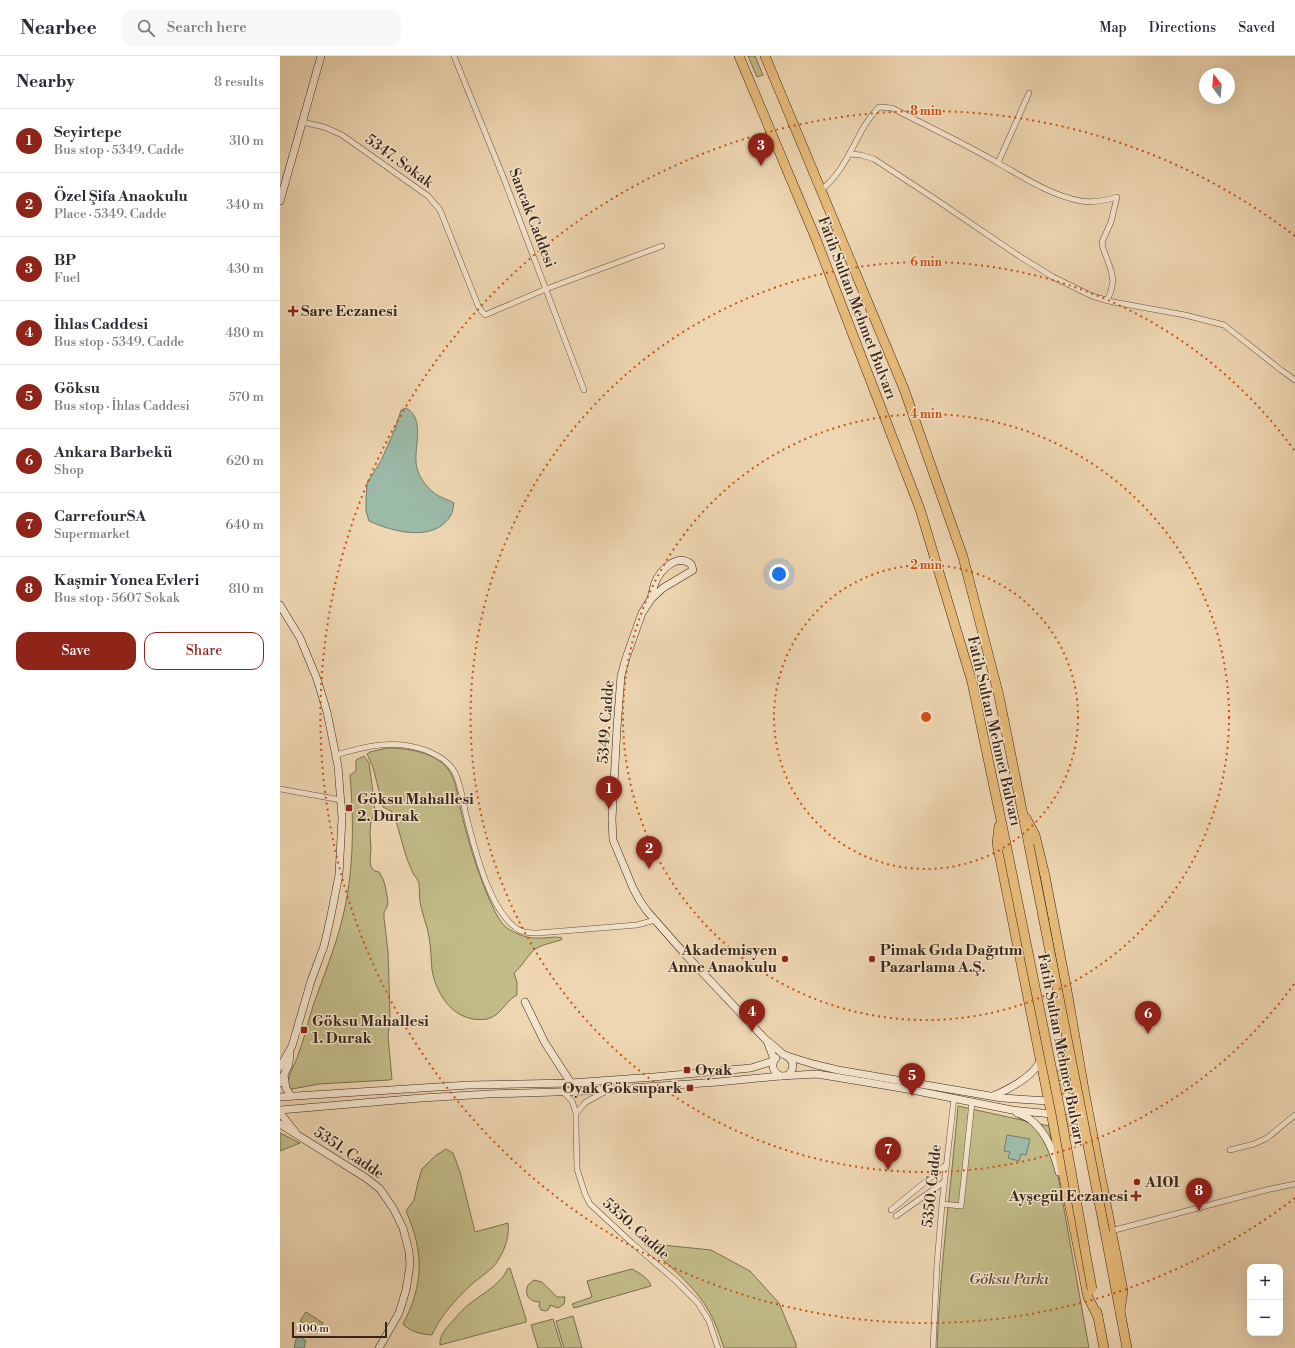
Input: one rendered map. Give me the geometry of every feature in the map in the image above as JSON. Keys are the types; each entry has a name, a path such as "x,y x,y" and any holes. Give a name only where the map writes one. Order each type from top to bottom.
{"highway":[{"name":"Fatih Sultan Mehmet Bulvarı","path":"739,56 816,240 920,509 972,682 1060,1110 1104,1348"},
{"name":"Fatih Sultan Mehmet Bulvarı","path":"765,56 904,389 963,557 999,696 1128,1348"},
{"path":"1022,810 1036,835 1045,876 1093,1138 1123,1291 1120,1311"},
{"path":"1000,814 997,843 1088,1297 1098,1317"},
{"path":"1042,1062 1049,1073 1055,1076 1062,1076 1073,1071 1079,1062"},
{"path":"1049,1101 1058,1091 1063,1088 1073,1088 1085,1095"},
{"path":"1052,1114 1065,1120 1071,1120 1076,1118 1088,1107"},
{"path":"1058,1144 1064,1134 1074,1129 1085,1131 1093,1138"}],"main road":[{"path":"280,201 320,56"},
{"name":"5349. Cadde","path":"651,599 655,583 666,567 679,560 686,560 691,564 693,570 663,588 651,599 642,613 626,658 621,676 612,828 613,840 640,901 684,953 767,1041 774,1060"},
{"path":"280,605 300,638 327,712 336,755 342,800 340,852 336,897 324,946 311,981 290,1051 288,1064 280,1083"},
{"path":"524,1002 545,1043 571,1083"},
{"path":"767,1041 792,1061 793,1067 788,1075"},
{"path":"280,1067 290,1051"},
{"path":"280,1097 469,1085 571,1083 726,1071 751,1068 774,1060 778,1056 786,1056 838,1070 993,1096 1049,1101"},
{"path":"774,1060 774,1071 780,1076"},
{"path":"993,1096 1007,1090 1033,1071 1039,1063 1042,1062"},
{"path":"282,1122 287,1109 421,1098 610,1089 817,1074 954,1098 1012,1110 1052,1114"},
{"path":"284,1075 286,1088 292,1096"},
{"path":"1012,1110 1030,1119 1048,1142 1053,1152 1072,1214"},
{"name":"5351. Cadde","path":"280,1113 282,1122 299,1136 366,1178 380,1189 393,1208 403,1228 409,1251 410,1265 406,1290 399,1313 379,1348"}],"street":[{"name":"Sancak Caddesi","path":"454,56 504,179 584,390"},
{"path":"998,163 1029,93"},
{"path":"821,190 832,181 850,154 872,114 879,107 892,108 998,163 1027,180 1064,196 1090,202 1101,202 1117,197 1111,222 1102,242 1113,281 1107,301"},
{"name":"5347. Sokak","path":"302,122 324,127 342,135 428,196 440,210 480,308 485,315 546,289"},
{"path":"850,154 861,155 874,159 1053,277 1092,296 1107,301 1185,315 1224,325 1295,380"},
{"path":"546,289 662,246"},
{"path":"336,755 362,747 380,744 398,744 416,747 434,754 448,763 456,775 475,846 493,898 508,921 521,931 528,933 567,931 637,925 655,920"},
{"path":"280,789 342,800"},
{"path":"576,1113 586,1102 610,1089"},
{"name":"5350. Cadde","path":"560,1092 572,1101 576,1113 577,1169 584,1194 590,1204 676,1281 698,1303 709,1321 718,1348"},
{"name":"5350. Cadde","path":"933,1348 937,1264 942,1204 954,1098"},
{"path":"942,1204 961,1206 972,1102"},
{"path":"1230,1150 1254,1144 1267,1138 1295,1115"},
{"path":"891,1210 946,1165"},
{"path":"896,1216 944,1182"},
{"path":"1111,1230 1233,1198 1295,1184"}],"green space":[{"path":"748,56 755,56 763,75 757,77"},
{"path":"387,748 412,750 428,755 442,763 451,773 455,782 472,852 488,896 498,918 504,925 515,933 523,936 537,938 562,938 561,940 541,946 531,953 514,973 517,982 517,995 496,1015 487,1019 466,1017 458,1013 450,1007 438,990 432,970 431,949 420,902 419,883 413,874 407,859 394,816 391,811 383,807 373,767 367,754"},
{"path":"364,756 369,763 375,813 371,821 370,861 371,867 375,871 379,872 383,879 388,901 384,912 384,918 388,951 390,1016 388,1036 392,1079 319,1084 292,1089 287,1083 333,951 346,902 352,848 350,775 356,771 356,760"},
{"name":"Göksu Parkı","path":"958,1106 1049,1126 1089,1348 937,1348 943,1257"},
{"path":"280,1133 300,1143 280,1151"},
{"path":"446,1149 453,1153 460,1172 475,1232 508,1223 508,1234 503,1252 494,1266 472,1284 455,1301 444,1314 432,1335 416,1332 403,1324 415,1295 419,1268 416,1240 406,1211 414,1200 422,1169 435,1156"},
{"path":"643,1243 711,1250 750,1271 779,1303 796,1344 796,1348 724,1348 712,1317 697,1293 680,1275"},
{"path":"510,1268 526,1322 440,1345 440,1339 443,1333 459,1314 468,1305 496,1284 505,1274 507,1269"},
{"path":"632,1269 646,1278 651,1286 574,1308 572,1304 592,1297 587,1281"},
{"path":"534,1280 542,1282 557,1297 565,1297 564,1304 558,1308 550,1305 549,1309 546,1311 541,1310 539,1306 540,1302 533,1301 527,1295 528,1285"},
{"path":"306,1312 323,1323 317,1332 300,1321"},
{"path":"573,1316 582,1348 564,1348 556,1321"},
{"path":"553,1319 562,1348 538,1348 531,1325"}],"shaded area":[{"path":"406,408 412,413 416,420 418,436 416,461 420,476 434,493 454,503 452,514 444,524 435,529 424,532 413,533 390,529 369,521 366,511 367,483 381,461 395,429 401,410"},
{"path":"1007,1135 1030,1139 1026,1155 1021,1154 1019,1161 1008,1158 1010,1152 1004,1151"},
{"path":"298,1337 301,1337 306,1341 304,1348 294,1348"}],"place":[{"name":"BP","path":"761,166"},
{"name":"Sare Eczanesi","path":"293,311"},
{"name":"Göksu Mahallesi 2. Durak","path":"349,808"},
{"name":"Seyirtepe","path":"609,809"},
{"name":"Özel Şifa Anaokulu","path":"649,869"},
{"name":"Akademisyen Anne Anaokulu","path":"785,959"},
{"name":"Pimak Gıda Dağıtım Pazarlama A.Ş.","path":"872,959"},
{"name":"Göksu Mahallesi 1. Durak","path":"304,1030"},
{"name":"İhlas Caddesi","path":"752,1032"},
{"name":"Ankara Barbekü","path":"1148,1034"},
{"name":"Oyak","path":"687,1070"},
{"name":"Oyak Göksupark","path":"690,1088"},
{"name":"Göksu","path":"912,1096"},
{"name":"CarrefourSA","path":"888,1170"},
{"name":"A101","path":"1137,1182"},
{"name":"Ayşegül Eczanesi","path":"1136,1196"},
{"name":"Kaşmir Yonca Evleri","path":"1199,1211"}]}
